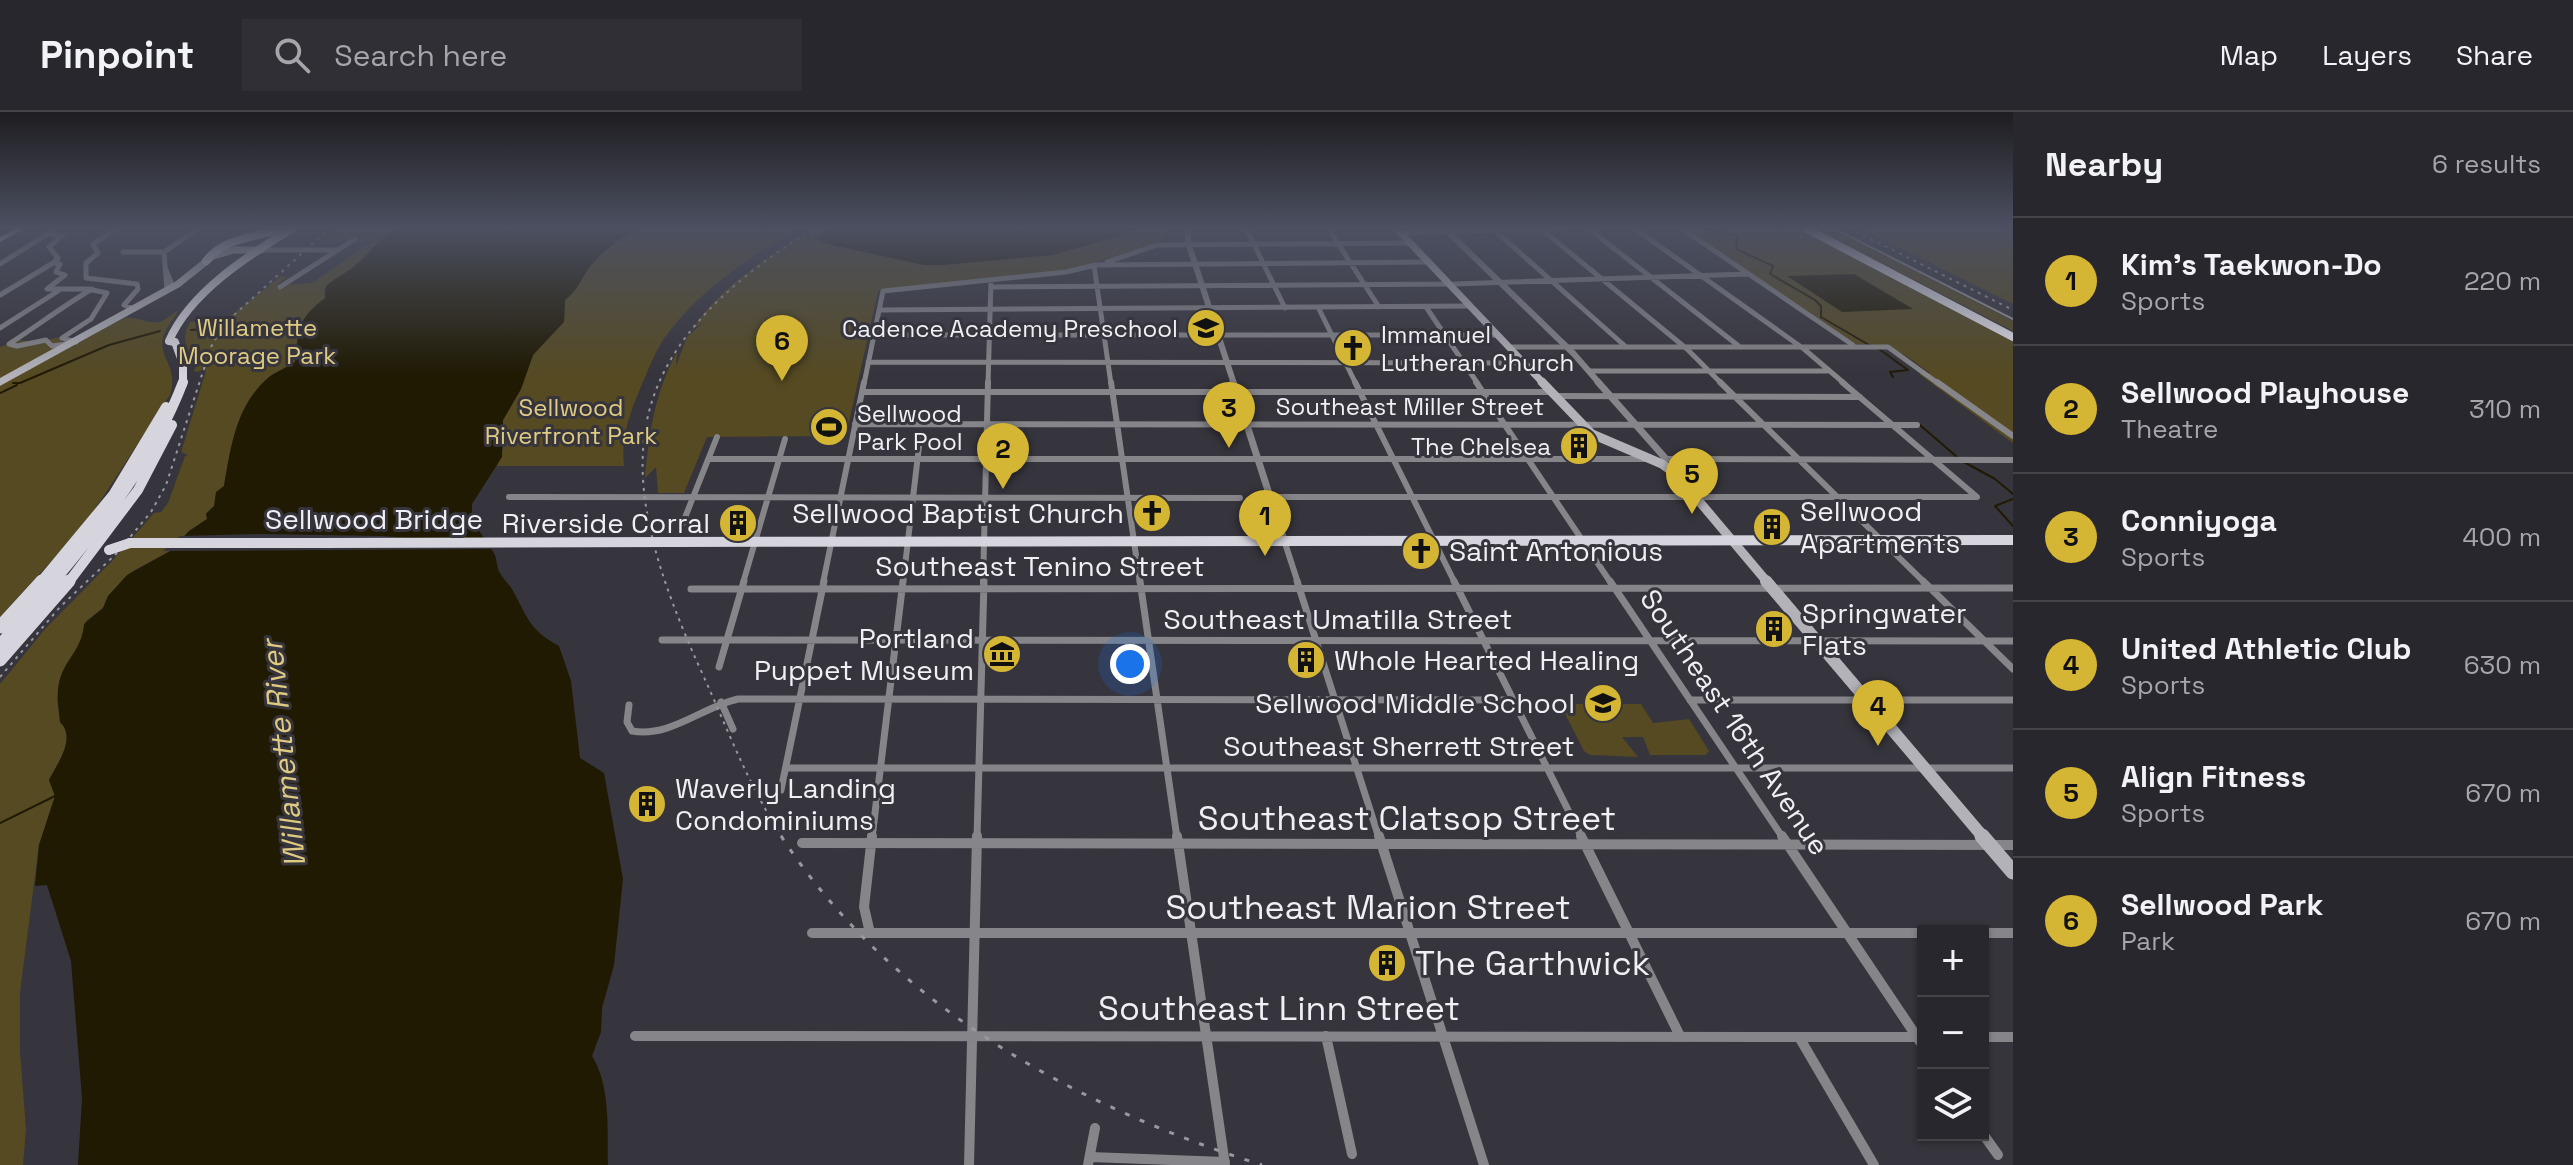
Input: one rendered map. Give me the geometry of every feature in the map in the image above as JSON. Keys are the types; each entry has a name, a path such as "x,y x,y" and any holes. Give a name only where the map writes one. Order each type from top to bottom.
{"highway":[{"path":"1902,277 2013,335"}],"main road":[{"path":"0,382 76,342 184,277"},
{"path":"0,646 110,515 145,460 181,390 185,374 175,342 181,322 228,277"},
{"path":"1442,277 1582,424 1599,438 1664,461 2013,872"},
{"path":"0,627 77,543 113,495 174,395 181,390"},
{"path":"0,660 87,561 132,502 165,442 179,406 175,404"},
{"path":"87,561 128,543 112,531"},
{"name":"Sellwood Bridge","path":"77,543 2013,540"}],"street":[{"path":"0,295 30,277"},
{"path":"62,277 46,288 92,289 107,294 89,321 62,338 76,342"},
{"path":"86,277 137,284 138,289 124,305 134,309"},
{"path":"165,277 170,288"},
{"path":"280,287 295,277"},
{"path":"781,790 883,291 1031,277"},
{"path":"1095,1128 1089,1161 1225,1163 1096,277"},
{"path":"1199,277 1484,1165"},
{"path":"1269,277 1285,308"},
{"path":"1360,277 1379,307"},
{"path":"1495,277 1589,371 1634,424 1654,455"},
{"path":"1547,277 1625,347"},
{"path":"991,283 1097,287 1448,284 1648,277"},
{"path":"1651,277 1740,347"},
{"path":"1270,497 1977,496 1829,371 1703,277"},
{"path":"1753,277 1855,347"},
{"path":"1601,279 1709,371 2013,669"},
{"path":"969,1165 991,283"},
{"path":"76,342 53,347 46,340 9,344 42,323 54,311 92,289"},
{"path":"0,328 59,290"},
{"path":"879,310 1470,306"},
{"path":"1318,307 1680,1036"},
{"name":"Southeast 16th Avenue","path":"1426,307 1917,1034"},
{"path":"873,335 1497,335"},
{"path":"1508,347 1892,348 2013,436"},
{"path":"868,362 1524,363"},
{"path":"1589,371 1829,371"},
{"path":"862,392 1483,392 1860,397"},
{"name":"Southeast Miller Street","path":"855,424 1917,425"},
{"path":"682,525 717,437"},
{"path":"870,933 864,907 920,438"},
{"path":"719,667 785,439"},
{"path":"709,459 1528,459 1654,455"},
{"path":"1664,461 2013,460"},
{"path":"509,497 1240,498"},
{"name":"Southeast Tenino Street","path":"691,589 2013,588"},
{"name":"Southeast Umatilla Street","path":"662,640 2013,641"},
{"path":"629,705 627,722 632,731 649,735 721,702 1513,700"},
{"path":"1690,700 2013,700"},
{"path":"721,702 733,729"},
{"name":"Southeast Sherrett Street","path":"786,768 2013,768"},
{"name":"Southeast Clatsop Street","path":"802,843 2013,845"},
{"name":"Southeast Marion Street","path":"812,933 1917,933"},
{"path":"1989,933 2013,933"},
{"name":"Southeast Linn Street","path":"635,1036 1680,1036 1917,1040"},
{"path":"1326,1036 1352,1154"},
{"path":"1799,1037 1874,1165"},
{"path":"1989,1037 2013,1037"},
{"path":"1988,1141 1998,1155"}],"green space":[{"name":"Willamette Moorage Park","path":"280,277 287,277 277,285 312,283 321,277 339,277 324,289 325,298 301,322 295,362 268,378 249,401 237,428 224,486 217,492 214,506 206,513 207,519 189,531 172,550 133,571 108,596 103,608 87,620 80,647 71,658 57,698 66,743 49,780 55,796 39,845 20,992 20,1052 26,1129 23,1165 0,1165 0,684 46,628 154,513 161,512 168,503 188,455 181,452 206,371 202,367 201,371 194,372 196,365 185,340 190,322 223,322"},
{"name":"Sellwood Riverfront Park","path":"583,277 724,277 691,306 657,351 629,417 624,466 497,466 503,448 503,420 521,389 533,355 564,319 565,300"},
{"path":"742,277 1008,277 878,291 846,436 707,437 684,493 658,493 656,467 645,478 654,413 669,367 677,352 676,366 687,337 706,320 692,330 702,316"},
{"path":"1757,277 1893,277 2013,340 2013,443 1919,374 1930,373 1896,350 1856,344"},
{"path":"1909,277 1927,277 2013,321 2013,331"},
{"path":"1959,277 2013,277 2013,304"},
{"path":"179,310 166,331 162,345 172,377 170,395 85,522 0,618 0,385 124,318 158,322"},
{"path":"61,337 63,345 0,378 0,347 19,340 37,342"},
{"path":"1560,704 1641,704 1653,723 1689,719 1709,751 1706,755 1650,755 1643,737 1622,737 1638,757 1590,755 1584,751"}],"water":[{"name":"Willamette River","path":"338,277 583,277 565,300 564,322 533,355 521,389 503,420 502,457 472,504 472,512 476,525 495,555 501,575 526,615 541,634 559,646 571,681 580,758 604,773 623,879 614,965 602,1008 601,1032 592,1056 605,1095 608,1165 78,1165 82,1098 71,961 47,885 35,886 39,845 55,796 49,780 67,736 60,722 58,702 61,675 80,641 84,624 103,608 108,596 127,575 172,550 189,531 207,519 206,514 214,506 216,492 224,486 242,414 257,389 268,378 295,362 301,326 309,312 325,298 326,286"},
{"path":"1789,277 1859,277 1913,309 1842,312"}],"pier":[{"path":"180,536 382,536 492,544 495,549 163,551"}],"waterway":[{"path":"1775,277 1815,300 1821,306 1821,317 1869,345"},
{"path":"235,329 300,323"},
{"path":"191,330 204,329"},
{"path":"13,383 20,383 109,345 160,331"},
{"path":"1879,349 1908,370 1890,372 1893,377"},
{"path":"0,393 17,385"},
{"path":"1920,425 1957,457"},
{"path":"1962,461 1995,479 2013,494"},
{"path":"2013,499 1995,506 2013,526"},
{"path":"0,823 55,796"}],"tram line":[{"path":"1930,277 2013,319"}],"railway":[{"path":"0,677 60,607 116,554 151,512 166,485 211,347 224,324 276,277"},
{"path":"745,277 698,322 665,371 647,422 643,476 652,536 672,602 740,758 783,838"},
{"path":"1947,277 2013,310"},
{"path":"781,836 826,896 877,951 932,999 992,1042 1122,1112 1191,1141 1262,1165"}],"place":[{"name":"Cadence Academy Preschool","path":"1206,328"},
{"name":"Immanuel Lutheran Church","path":"1353,348"},
{"name":"Sellwood Park","path":"782,381"},
{"name":"Sellwood Park Pool","path":"829,427"},
{"name":"The Chelsea","path":"1579,446"},
{"name":"Conniyoga","path":"1229,448"},
{"name":"Sellwood Playhouse","path":"1003,489"},
{"name":"Sellwood Baptist Church","path":"1152,513"},
{"name":"Align Fitness","path":"1692,514"},
{"name":"Riverside Corral","path":"738,523"},
{"name":"Sellwood Apartments","path":"1772,527"},
{"name":"Saint Antonious","path":"1421,551"},
{"name":"Kim's Taekwon-Do","path":"1265,556"},
{"name":"Springwater Flats","path":"1774,629"},
{"name":"Portland Puppet Museum","path":"1002,654"},
{"name":"Whole Hearted Healing","path":"1306,660"},
{"name":"Sellwood Middle School","path":"1603,703"},
{"name":"United Athletic Club","path":"1878,746"},
{"name":"Waverly Landing Condominiums","path":"647,804"},
{"name":"The Garthwick","path":"1387,963"}]}
